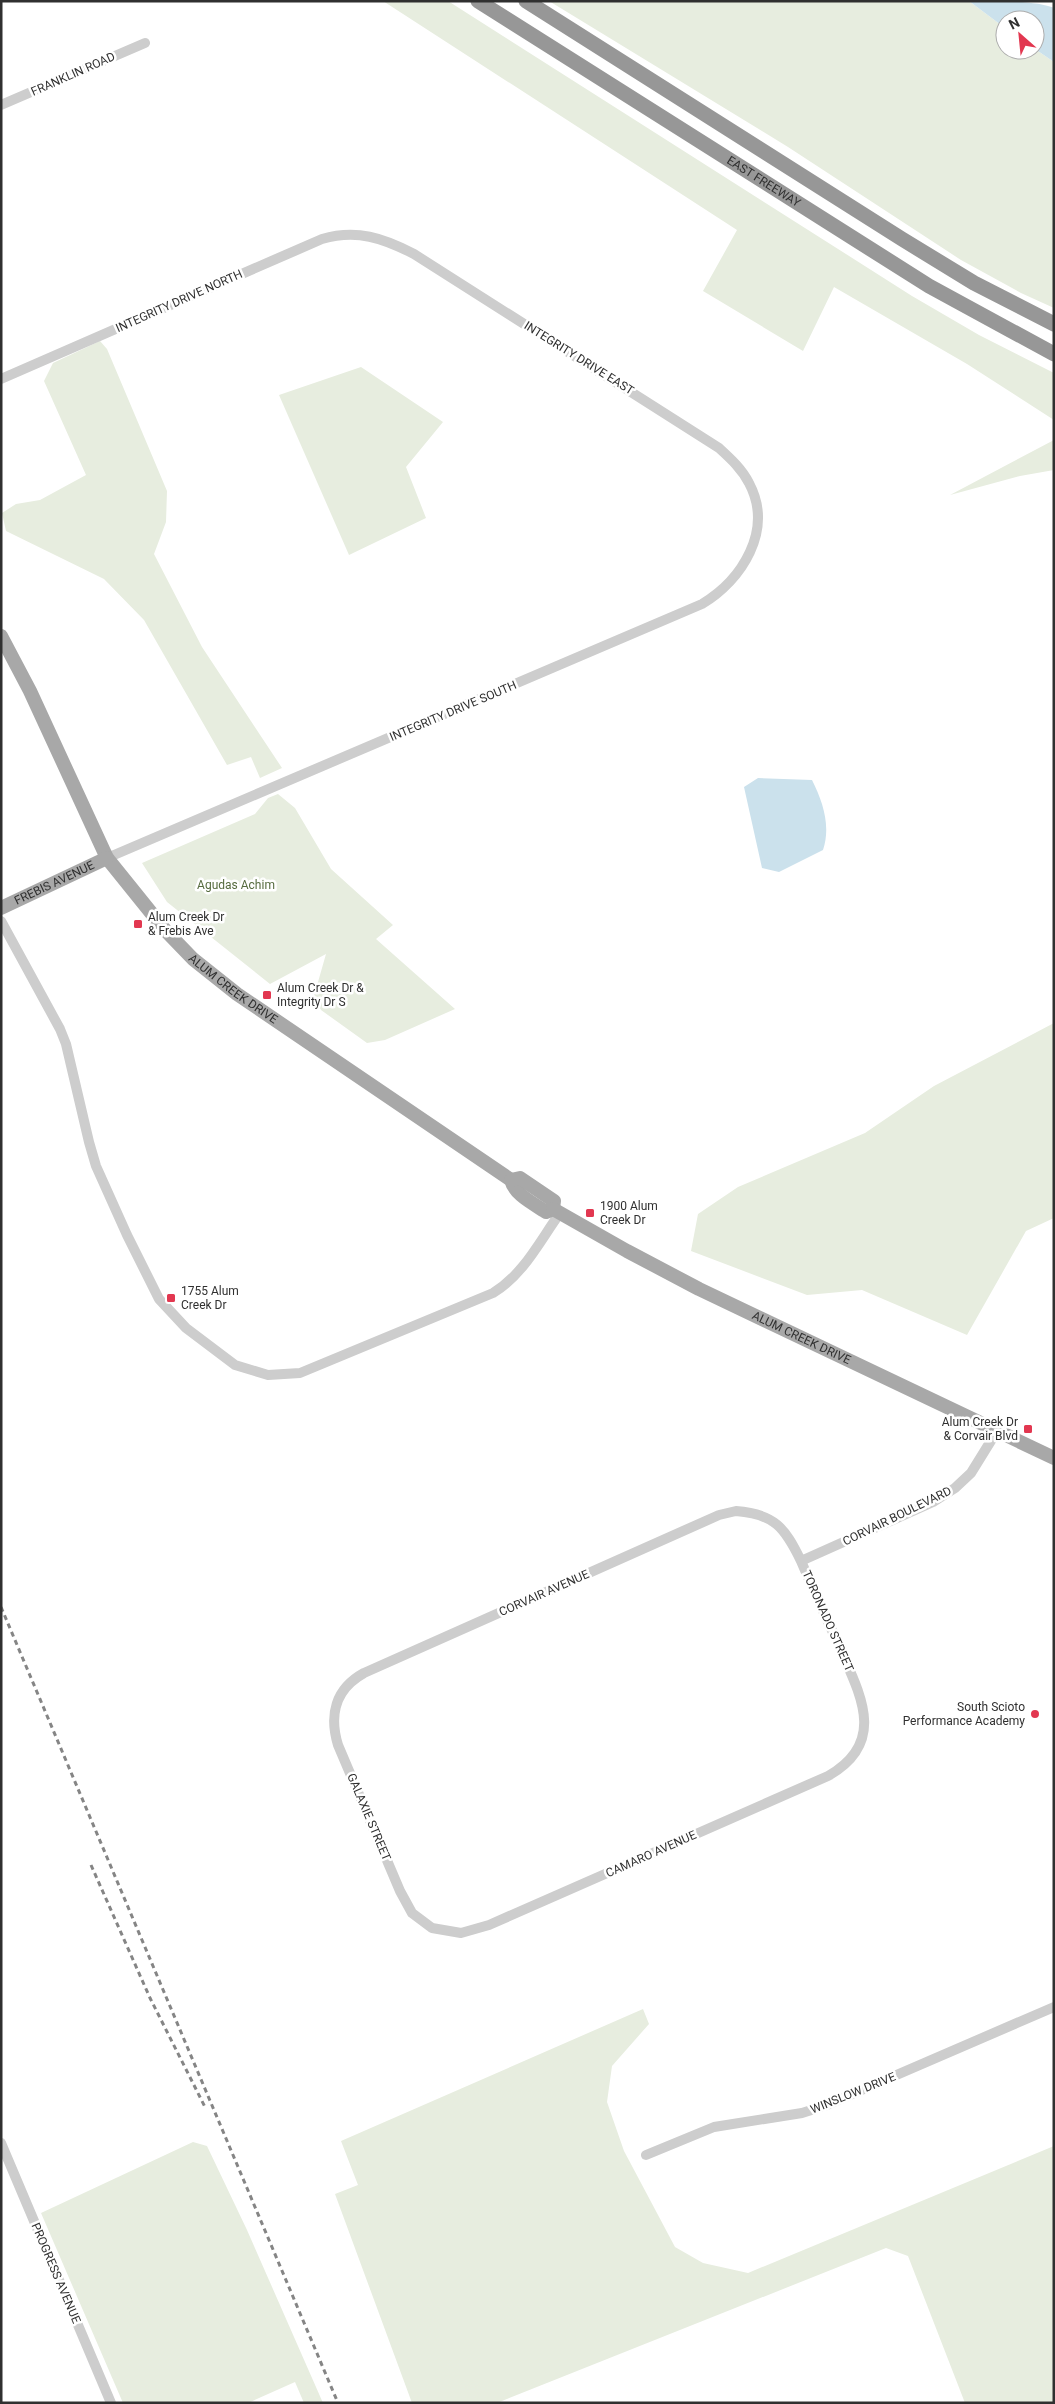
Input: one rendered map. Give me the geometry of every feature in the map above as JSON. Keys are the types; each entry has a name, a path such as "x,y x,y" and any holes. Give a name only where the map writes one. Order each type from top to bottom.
{"highway":[{"name":"EAST FREEWAY","path":"478,1 929,286 1054,354"},
{"name":"EAST FREEWAY","path":"526,1 902,239 981,286 1054,324"}],"main road":[{"name":"ALUM CREEK DRIVE","path":"1,636 5,651 107,858 164,930 193,959 225,985 511,1180 513,1188 546,1212 556,1211 699,1289 1054,1458"},
{"name":"FREBIS AVENUE","path":"1,908 107,858"}],"street":[{"name":"FRANKLIN ROAD","path":"1,105 145,43"},
{"name":"INTEGRITY DRIVE NORTH","path":"1,379 322,239 334,236 360,236"},
{"name":"INTEGRITY DRIVE EAST","path":"360,236 388,240 414,254 720,448 740,468 750,484 757,506 758,521"},
{"name":"INTEGRITY DRIVE SOUTH","path":"107,858 702,604 721,591 739,574 750,553 758,521"},
{"path":"1,921 60,1029 66,1044 96,1166 150,1284 158,1299 175,1318 214,1351 235,1365 268,1375 300,1373 493,1293 510,1281 532,1256 556,1211"},
{"name":"CORVAIR BOULEVARD","path":"801,1561 933,1502 955,1488 971,1473 997,1431"},
{"name":"CORVAIR AVENUE","path":"340,1694 350,1682 364,1673 719,1515 736,1511 756,1513"},
{"name":"TORONADO STREET","path":"756,1513 776,1522 790,1539 862,1698 865,1723 859,1747"},
{"name":"GALAXIE STREET","path":"340,1694 333,1720 338,1745 400,1891 412,1913 432,1928"},
{"name":"CAMARO AVENUE","path":"432,1928 461,1933 489,1925 828,1776 846,1764 859,1747"},
{"name":"WINSLOW DRIVE","path":"646,2155 714,2126 802,2113 827,2105 1054,2007"},
{"name":"PROGRESS AVENUE","path":"1,2143 111,2403"}],"green space":[{"path":"383,1 448,1 912,296 979,335 1054,373 1054,420 967,364 834,287 803,351 703,291 737,230"},
{"path":"549,1 969,1 995,20 995,60 1045,60 1045,56 1054,62 1054,308 1021,293 961,260 788,147"},
{"path":"100,341 107,349 167,491 166,522 154,554 202,647 282,768 260,778 251,757 227,765 144,620 104,579 6,531 2,513 16,504 40,500 86,475 44,381 53,363"},
{"path":"361,367 443,422 406,467 426,518 349,555 279,395"},
{"path":"1054,440 1054,470 1020,476 950,495"},
{"name":"Agudas Achim","path":"278,794 295,808 331,869 393,925 376,939 455,1009 385,1040 367,1043 321,1010 314,996 326,954 270,984 167,902 142,863 255,814 268,798"},
{"path":"1054,1023 1054,1218 1026,1231 967,1335 862,1290 807,1295 691,1251 698,1214 738,1187 865,1133 934,1086"},
{"path":"643,2009 649,2024 612,2066 607,2102 624,2151 675,2247 703,2263 748,2273 1054,2146 1054,2403 965,2403 908,2256 886,2248 497,2403 412,2403 335,2194 358,2185 341,2141"},
{"path":"193,2142 207,2146 247,2230 323,2403 304,2403 295,2382 248,2403 123,2403 41,2213"}],"water":[{"path":"969,1 1026,2 1054,8 1054,62 1045,56 1045,10 995,10 995,20"},
{"path":"758,778 812,780 825,814 826,832 823,850 779,872 762,868 744,787"}],"railway":[{"path":"1,1607 338,2403"},
{"path":"91,1865 150,1998 206,2109"}],"place":[{"name":"Alum Creek Dr & Frebis Ave","path":"138,924"},
{"name":"Alum Creek Dr & Integrity Dr S","path":"267,995"},
{"name":"1900 Alum Creek Dr","path":"590,1213"},
{"name":"1755 Alum Creek Dr","path":"171,1298"},
{"name":"Alum Creek Dr & Corvair Blvd","path":"1028,1429"},
{"name":"South Scioto Performance Academy","path":"1035,1714"}]}
